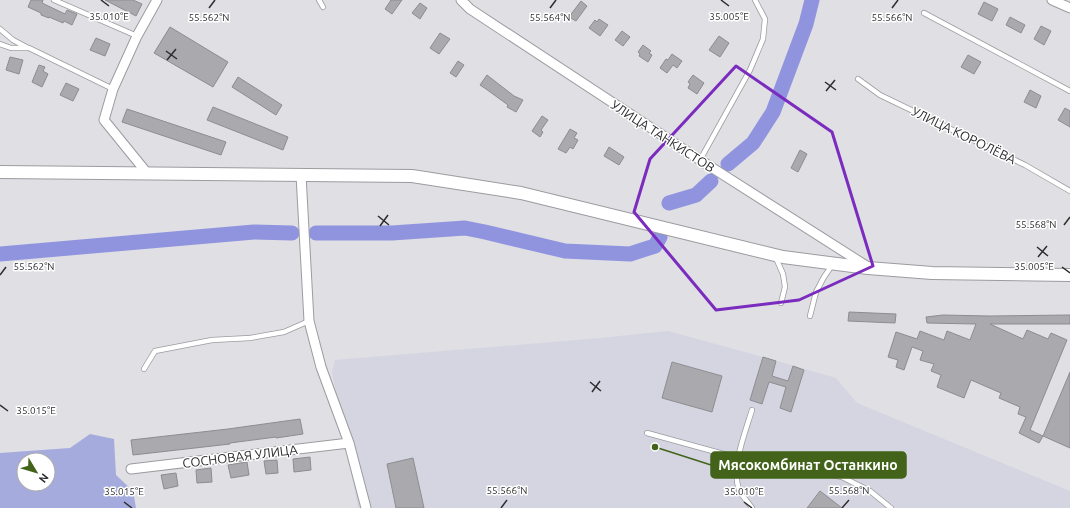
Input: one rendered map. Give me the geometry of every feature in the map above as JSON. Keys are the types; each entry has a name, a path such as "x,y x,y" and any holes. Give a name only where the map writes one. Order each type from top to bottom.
{"main road":[{"path":"0,172 412,176 521,193 784,257 868,268 932,273 1070,275"}],"street":[{"path":"147,173 104,120 113,89 137,36 157,0"},
{"name":"УЛИЦА ТАНКИСТОВ","path":"461,0 470,9 868,268"},
{"path":"1052,0 1070,8"},
{"path":"301,175 309,321 321,367 349,443 366,508"},
{"name":"СОСНОВАЯ УЛИЦА","path":"131,469 349,443"}],"lane":[{"path":"54,0 137,36"},
{"path":"320,0 323,7"},
{"path":"700,160 750,70 763,39 765,19 755,0"},
{"path":"924,13 1070,91"},
{"path":"0,29 13,40 113,89"},
{"path":"0,44 11,48 29,48"},
{"name":"УЛИЦА КОРОЛЁВА","path":"858,79 880,95 1025,165 1070,191"},
{"path":"774,254 783,274 785,287 781,304"},
{"path":"810,316 816,292 834,263"},
{"path":"144,369 155,351 212,340 250,338 284,332 309,321"},
{"path":"752,410 738,458 736,477 740,491 752,508"},
{"path":"647,433 738,458"},
{"path":"796,467 842,477 870,491 891,508"}],"highlighted area":[{"path":"736,66 832,132 873,266 799,300 716,310 634,212 650,159"}],"shaded area":[{"path":"668,331 836,378 857,403 1070,491 1070,508 358,508 332,372 335,360"},
{"path":"90,434 114,439 116,475 133,491 136,508 0,508 0,453 70,448"}],"building":[{"path":"31,0 43,0 42,3 65,14 67,10 77,14 72,25 64,21 63,23 41,15 41,13 28,7"},
{"path":"105,0 133,0 142,4 136,16"},
{"path":"391,0 402,0 392,14 385,9"},
{"path":"581,1 587,6 576,21 569,17"},
{"path":"984,2 998,9 992,21 978,14"},
{"path":"420,3 427,8 420,19 412,13"},
{"path":"1010,17 1025,25 1021,33 1006,25"},
{"path":"599,19 608,25 600,36 589,28 595,20 597,22"},
{"path":"1041,26 1051,31 1044,45 1034,39"},
{"path":"170,27 228,62 213,87 154,53"},
{"path":"622,31 630,37 623,46 615,40"},
{"path":"440,33 450,39 439,54 430,48"},
{"path":"719,36 729,43 720,57 709,50"},
{"path":"96,38 110,44 105,56 90,50"},
{"path":"643,45 651,51 649,53 652,55 648,62 639,56 640,54 638,52"},
{"path":"672,54 682,61 677,68 673,65 667,73 660,68 666,59 668,60"},
{"path":"968,55 981,62 974,74 961,67"},
{"path":"10,57 23,60 19,74 6,70"},
{"path":"458,61 464,65 456,77 450,73"},
{"path":"39,65 45,67 43,71 48,74 42,87 32,82"},
{"path":"487,75 514,96 523,100 516,112 507,107 508,105 480,85"},
{"path":"693,75 704,83 697,94 688,88 690,84 688,82"},
{"path":"238,77 282,105 276,115 232,87"},
{"path":"66,83 79,89 73,101 60,95"},
{"path":"1030,90 1041,96 1036,108 1024,102"},
{"path":"213,107 288,137 283,150 207,120"},
{"path":"1065,108 1070,111 1070,127 1058,120"},
{"path":"127,109 226,142 221,155 122,122"},
{"path":"542,116 548,120 541,130 543,132 540,137 532,131"},
{"path":"570,129 577,133 574,138 578,140 573,149 570,147 566,153 558,149"},
{"path":"609,147 624,157 619,165 604,156"},
{"path":"800,150 807,154 798,172 791,168"},
{"path":"849,312 896,314 895,323 848,321"},
{"path":"943,315 1070,315 1070,324 990,324 1023,339 1027,330 1048,339 1051,333 1067,340 1030,430 1043,436 1039,443 1019,433 1026,417 1018,414 1020,407 999,398 1001,393 971,380 964,398 937,387 941,375 931,371 934,364 920,360 923,351 912,347 904,370 896,367 898,360 888,357 896,332 917,339 920,331 944,340 947,331 970,340 976,324 927,323 926,317"},
{"path":"763,357 776,361 772,376 788,381 793,366 804,370 791,412 780,408 786,387 769,382 762,404 750,400"},
{"path":"672,362 722,376 712,412 662,398"},
{"path":"1070,372 1070,448 1043,436"},
{"path":"300,419 303,434 133,455 131,440"},
{"path":"310,457 311,470 294,472 293,459"},
{"path":"413,458 424,508 396,508 387,464"},
{"path":"277,460 278,473 266,474 264,461"},
{"path":"247,462 249,475 231,478 228,465"},
{"path":"211,468 212,482 197,483 196,470"},
{"path":"176,473 178,486 164,489 161,475"},
{"path":"820,491 842,508 807,508"}],"waterway":[{"path":"728,164 753,143 773,112 806,24 812,0"},
{"path":"669,203 696,195 711,181"},
{"path":"316,233 392,233 465,228 565,251 630,254 655,246 660,237"},
{"path":"0,254 254,232 292,233"}],"place":[{"name":"Мясокомбинат Останкино","path":"655,447"}]}
